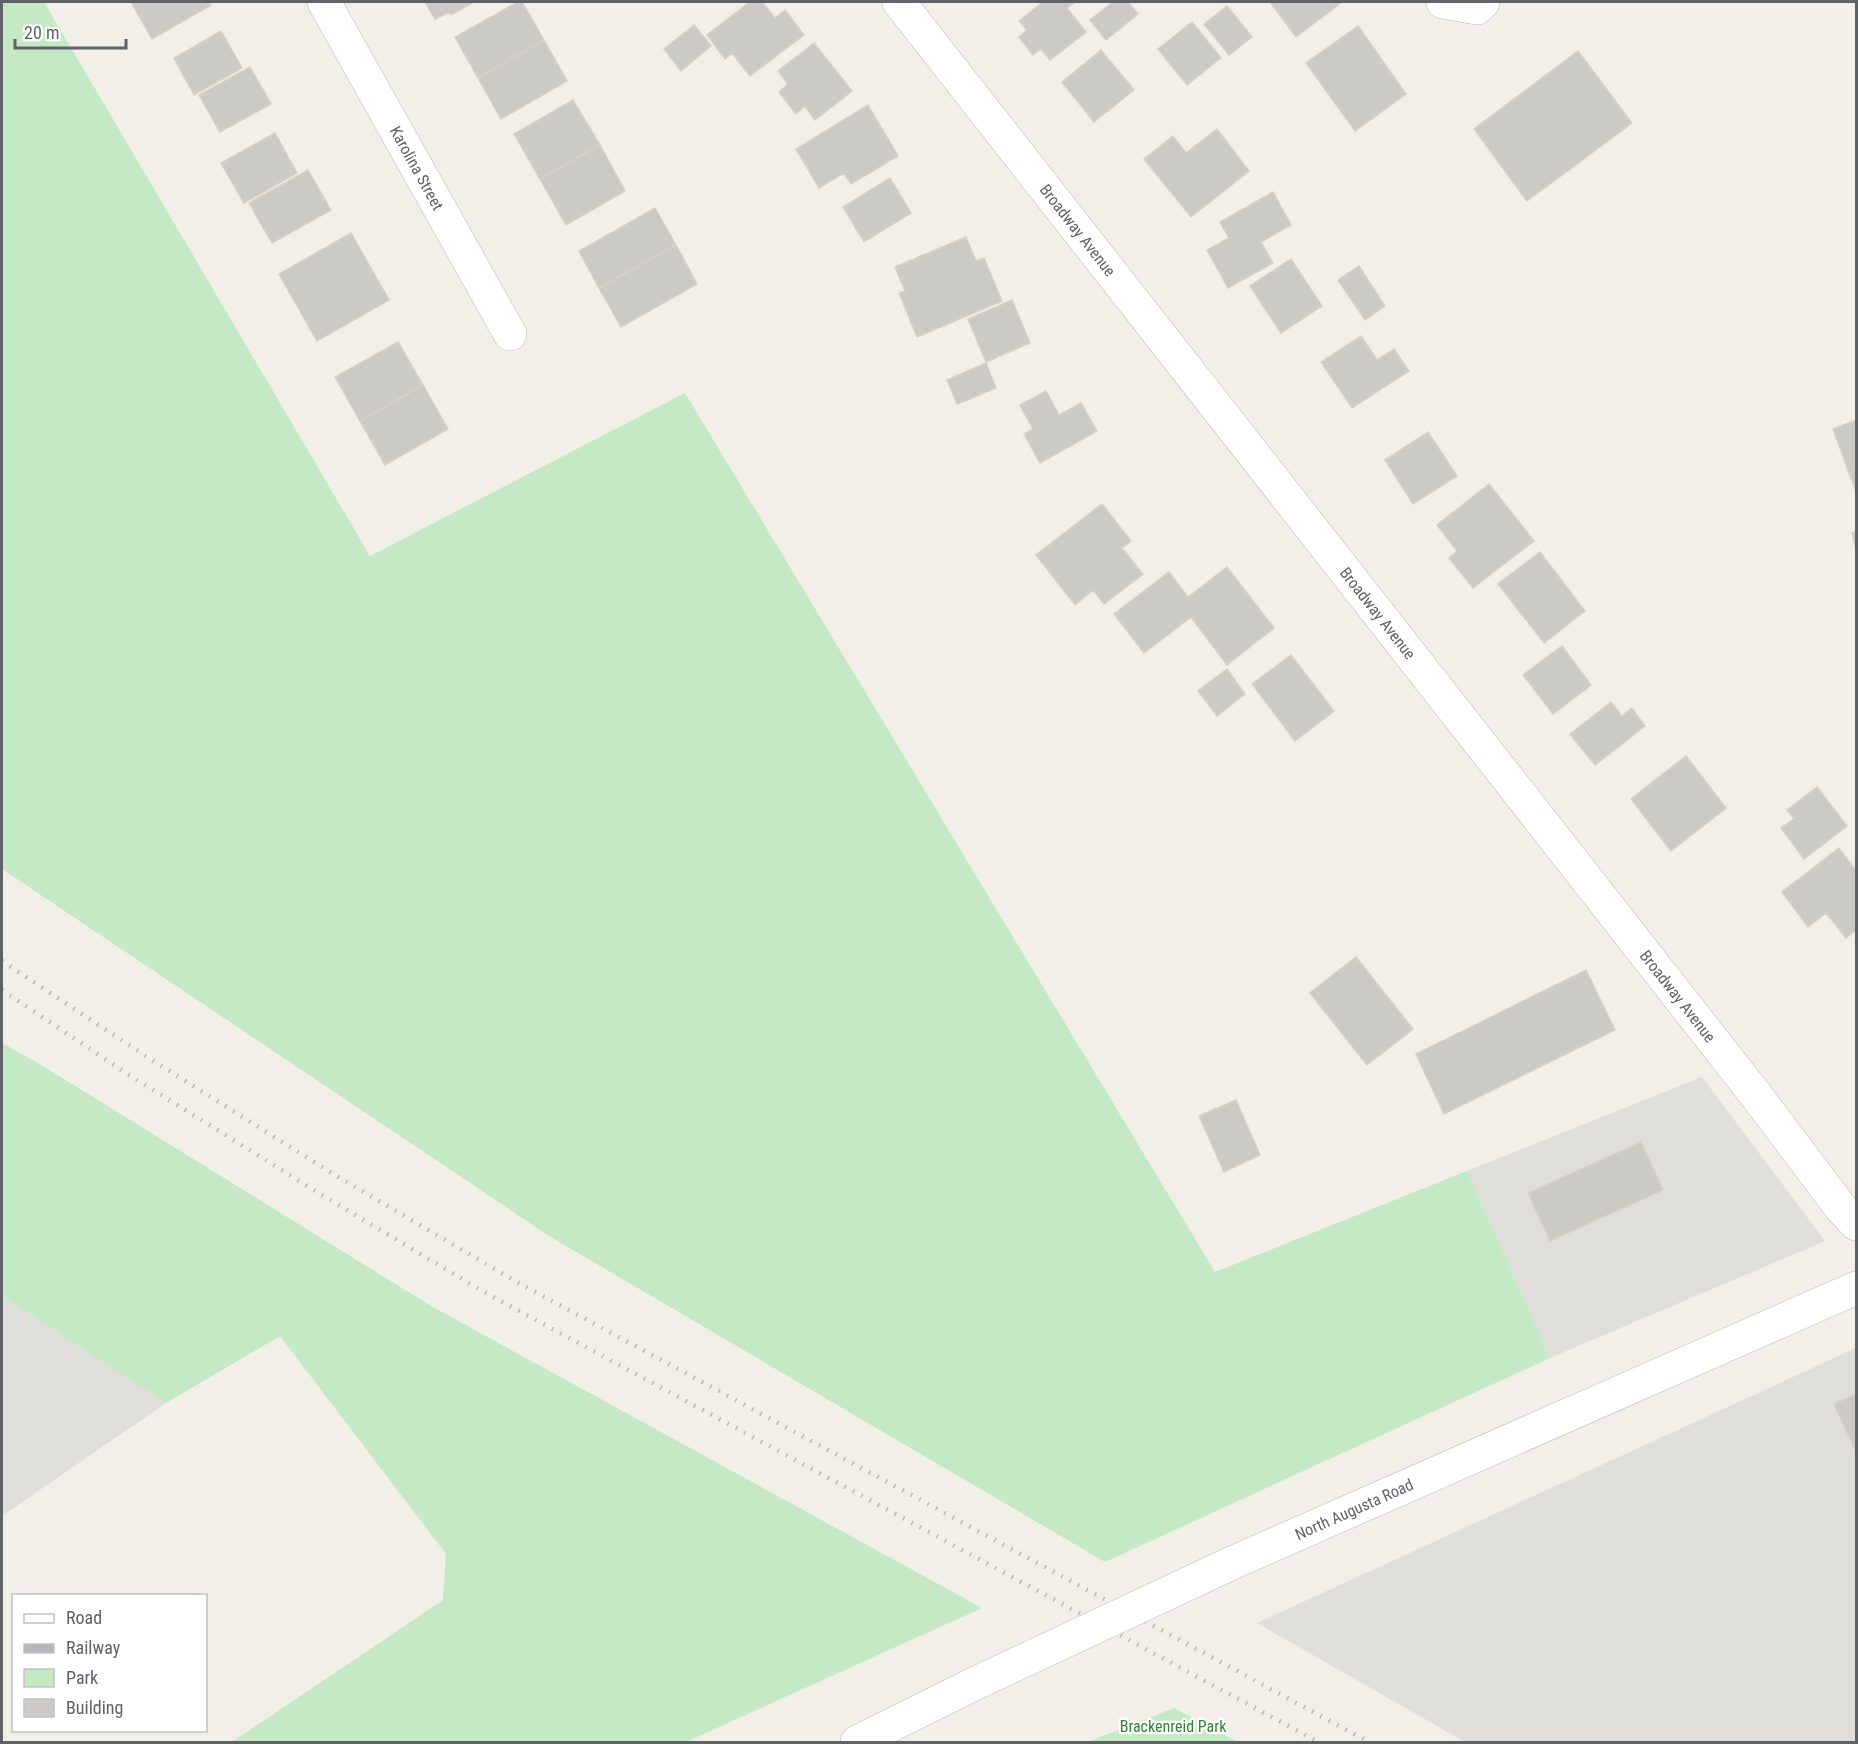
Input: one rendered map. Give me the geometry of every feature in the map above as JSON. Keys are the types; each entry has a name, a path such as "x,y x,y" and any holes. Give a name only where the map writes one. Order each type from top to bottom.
{"street":[{"name":"Karolina Street","path":"324,2 510,334"},
{"name":"Broadway Avenue","path":"899,2 1755,1094 1841,1208 1857,1224"},
{"path":"1443,2 1477,8 1483,2"},
{"name":"North Augusta Road","path":"857,1743 976,1683 1232,1563 1857,1288"}],"shaded area":[{"path":"1702,1077 1825,1241 1550,1358 1467,1171"},
{"path":"2,1296 166,1403 2,1516"},
{"path":"1856,1348 1856,1742 1465,1742 1257,1623"}],"green space":[{"path":"2,2 44,2 370,556 685,393 1215,1272 1467,1171 1550,1358 1105,1562 549,1236 2,869"},
{"path":"2,1043 431,1306 982,1608 686,1742 232,1742 443,1600 446,1554 280,1336 166,1403 2,1296"},
{"name":"Brackenreid Park","path":"1174,1708 1238,1742 1088,1742"}],"building":[{"path":"131,2 208,2 211,5 152,39"},
{"path":"425,2 474,2 451,15 449,12 435,19"},
{"path":"518,2 522,2 544,40 478,78 455,37"},
{"path":"750,2 762,2 775,18 785,10 804,35 750,76 732,53 725,59 707,35"},
{"path":"1043,2 1075,2 1067,8 1086,32 1050,60 1041,49 1033,55 1019,37 1027,30 1019,21"},
{"path":"1113,2 1128,2 1138,14 1106,40 1090,20"},
{"path":"1270,2 1342,2 1296,37"},
{"path":"1227,6 1252,37 1229,55 1204,24"},
{"path":"1192,22 1221,58 1187,85 1158,49"},
{"path":"694,25 711,46 681,71 664,49"},
{"path":"1358,26 1406,94 1355,131 1306,63"},
{"path":"221,31 242,68 194,95 174,58"},
{"path":"544,40 567,81 501,119 478,78"},
{"path":"814,43 852,91 815,120 805,106 796,114 779,92 788,84 778,71"},
{"path":"1101,50 1134,90 1094,122 1062,82"},
{"path":"1578,51 1632,123 1527,201 1474,129"},
{"path":"250,67 271,104 220,132 199,95"},
{"path":"573,100 600,145 540,179 514,134"},
{"path":"868,105 898,156 851,184 844,173 819,188 796,149"},
{"path":"1217,129 1249,171 1191,217 1144,159 1173,136 1186,153"},
{"path":"275,133 297,173 244,203 221,163"},
{"path":"600,145 625,191 566,225 540,179"},
{"path":"308,170 331,210 272,243 249,203"},
{"path":"890,178 911,213 864,242 843,207"},
{"path":"1273,192 1291,225 1261,242 1273,263 1228,288 1207,250 1229,238 1220,222"},
{"path":"655,208 676,245 599,288 579,251"},
{"path":"351,233 389,300 317,341 279,274"},
{"path":"966,237 976,261 984,258 1002,301 917,337 899,293 905,291 895,267"},
{"path":"676,245 697,284 621,327 599,288"},
{"path":"1291,259 1322,306 1281,333 1250,286"},
{"path":"1359,266 1385,306 1365,320 1338,280"},
{"path":"1012,300 1030,343 986,362 968,319"},
{"path":"1361,336 1377,360 1394,349 1409,371 1352,408 1321,362"},
{"path":"398,342 423,385 360,421 335,377"},
{"path":"986,363 996,388 957,404 947,380"},
{"path":"423,385 448,429 385,465 360,421"},
{"path":"1046,391 1059,415 1081,403 1097,431 1040,463 1024,434 1033,429 1020,405"},
{"path":"1856,420 1856,492 1833,429"},
{"path":"1428,432 1457,476 1413,504 1385,460"},
{"path":"1489,484 1534,541 1473,588 1449,558 1457,551 1437,525"},
{"path":"1102,504 1131,541 1122,548 1143,574 1104,604 1093,590 1075,605 1036,555"},
{"path":"1856,531 1856,549 1852,533"},
{"path":"1540,552 1585,611 1544,643 1498,584"},
{"path":"1227,567 1274,628 1227,665 1191,617 1144,653 1114,614 1169,572 1188,597"},
{"path":"1562,646 1591,685 1553,714 1523,675"},
{"path":"1291,655 1334,711 1295,741 1252,684"},
{"path":"1227,669 1245,694 1217,716 1198,691"},
{"path":"1611,702 1622,716 1632,708 1645,726 1595,765 1570,734"},
{"path":"1686,756 1726,808 1671,851 1631,799"},
{"path":"1817,787 1847,826 1804,859 1781,828 1794,819 1787,810"},
{"path":"1839,848 1856,871 1856,930 1846,938 1826,913 1808,927 1782,892"},
{"path":"1356,957 1413,1029 1367,1065 1310,993"},
{"path":"1586,970 1615,1030 1444,1114 1416,1054"},
{"path":"1236,1100 1260,1155 1224,1172 1199,1116"},
{"path":"1641,1142 1663,1190 1550,1241 1528,1193"},
{"path":"1856,1394 1856,1451 1834,1404"}],"railway":[{"path":"2,961 147,1057 335,1175 515,1281 1369,1742"},
{"path":"2,990 129,1075 484,1292 1318,1742"}]}
